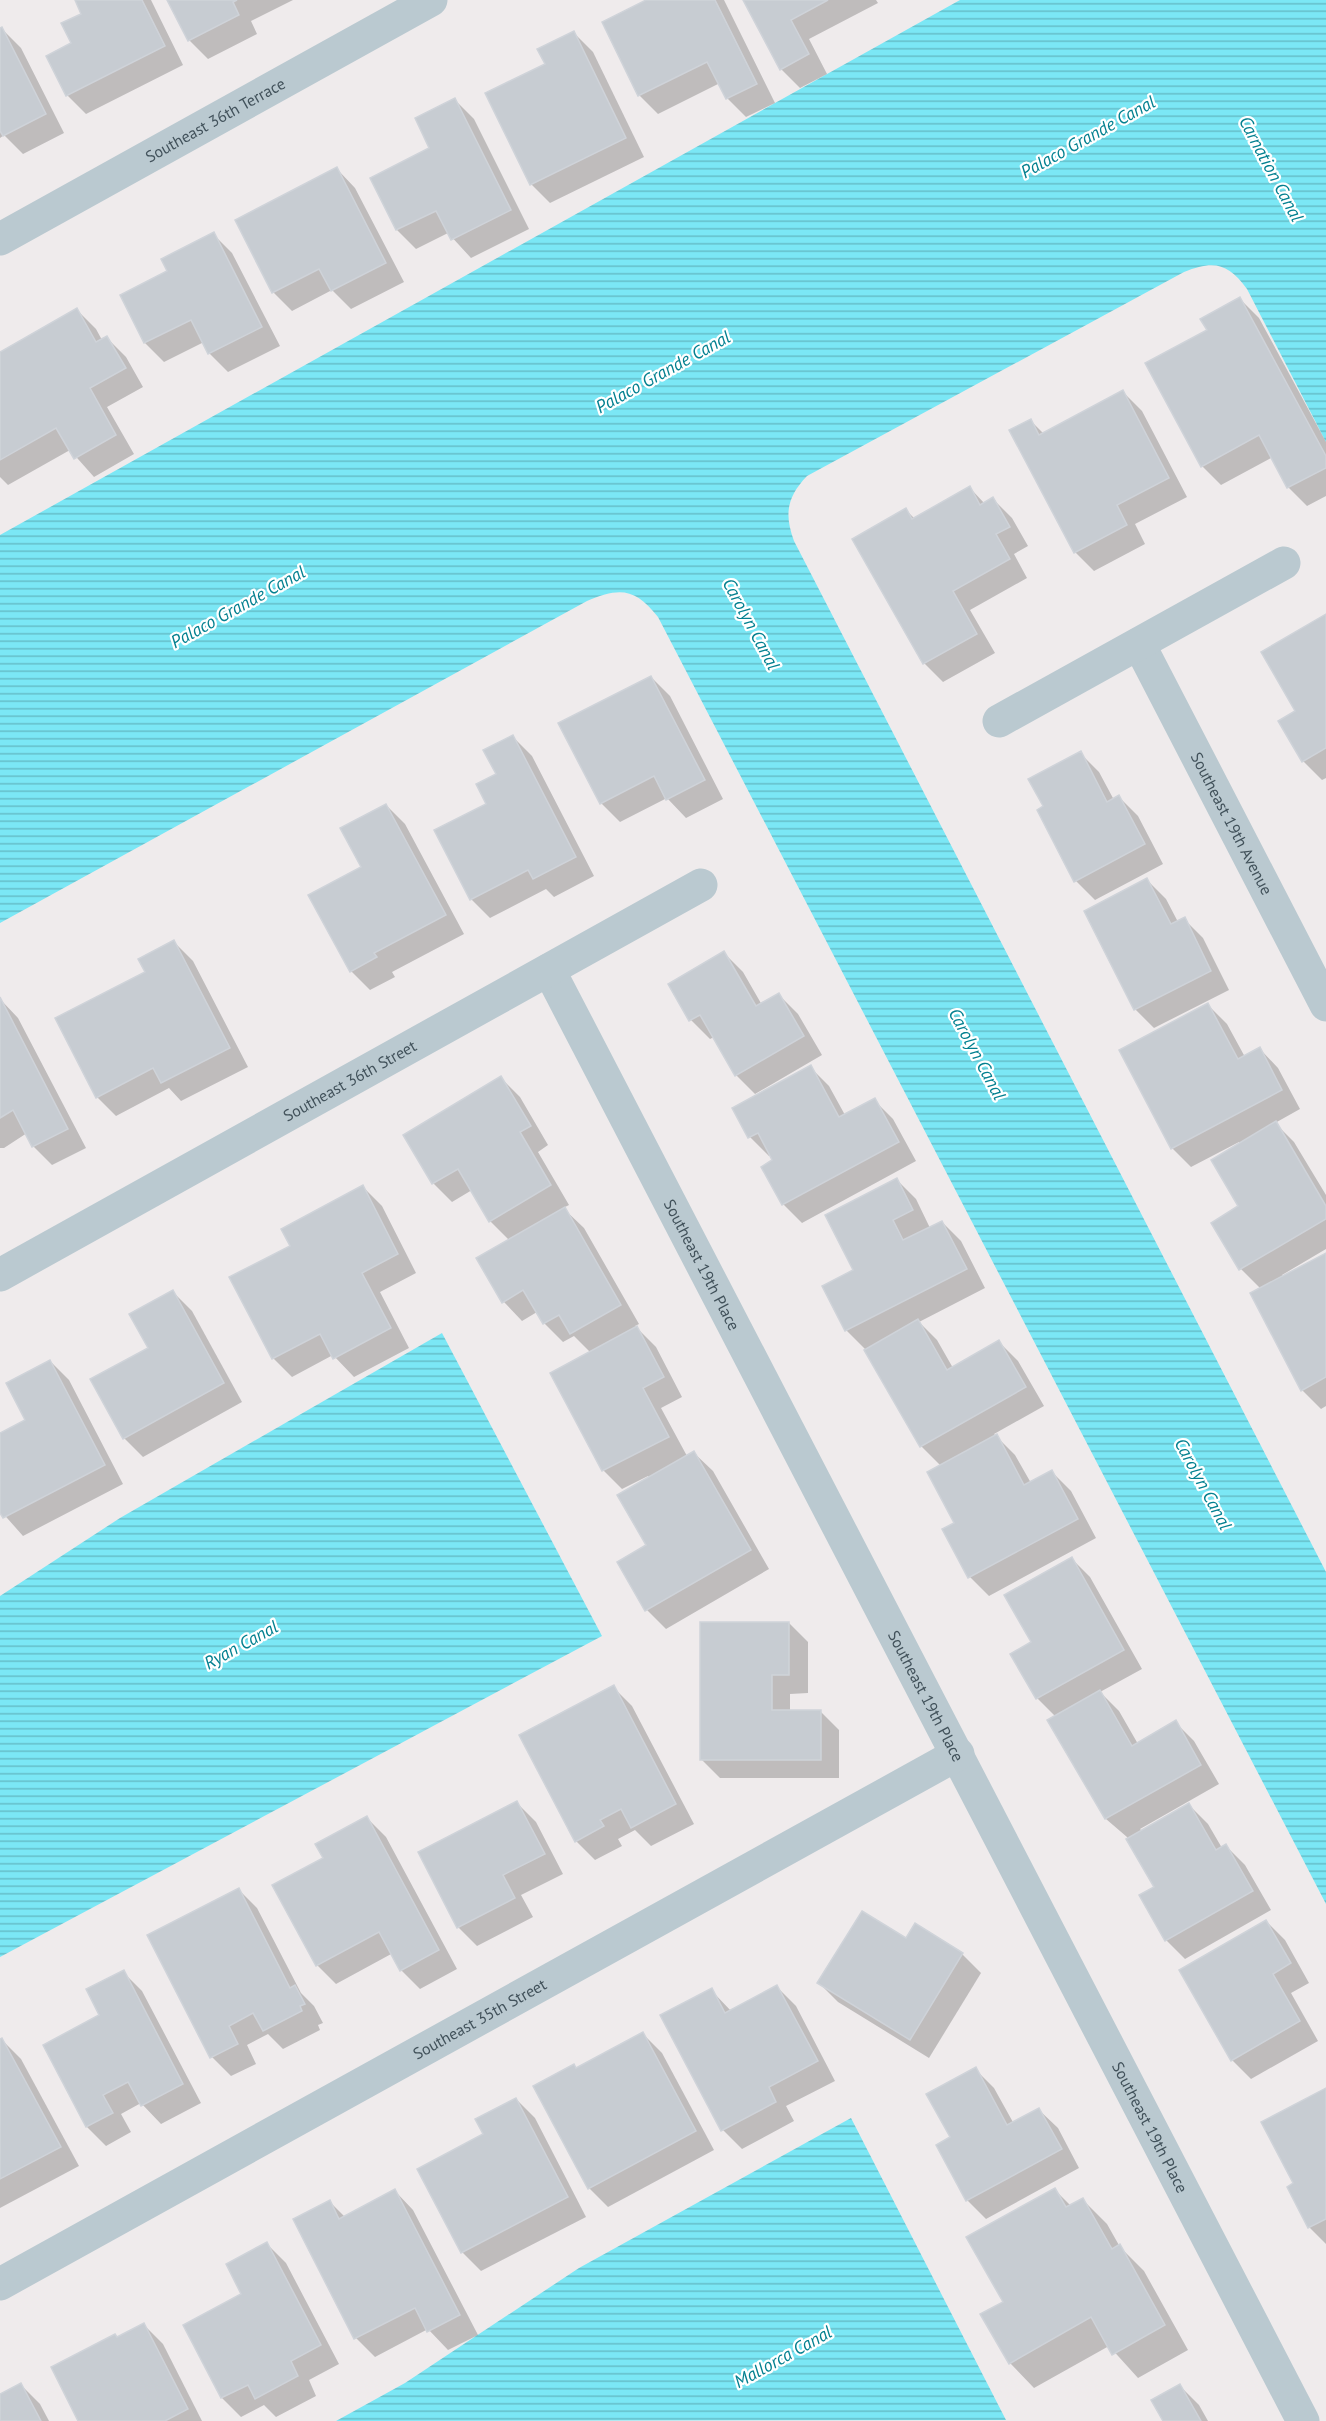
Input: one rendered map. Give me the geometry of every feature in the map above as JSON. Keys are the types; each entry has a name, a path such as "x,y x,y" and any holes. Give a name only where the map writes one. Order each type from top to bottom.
{"street":[{"name":"Southeast 36th Terrace","path":"0,239 431,0"},
{"path":"999,721 1284,563"},
{"name":"Southeast 19th Avenue","path":"1139,644 1326,1005"},
{"name":"Southeast 36th Street","path":"0,1275 701,885"},
{"name":"Southeast 19th Place","path":"549,970 1303,2421"},
{"name":"Southeast 35th Street","path":"0,2284 958,1754"}],"water":[{"path":"960,0 1326,0 1326,442 1247,289 1227,269 1220,266 1204,266 1184,272 807,476 791,499 788,514 794,541 1326,1572 1326,1904 658,617 642,600 618,592 587,601 0,923 0,535"},
{"name":"Ryan Canal","path":"442,1333 602,1636 0,1957 0,1596 120,1518"},
{"name":"Mallorca Canal","path":"851,2118 1006,2420 336,2421 405,2383 579,2268"}],"building":[{"path":"75,0 142,0 165,46 66,96 46,56 71,43 61,23 81,14"},
{"path":"167,0 237,0 233,2 239,15 188,41"},
{"path":"646,0 715,0 757,84 726,99 707,62 638,96 602,22"},
{"path":"743,0 828,0 791,20 809,54 780,70"},
{"path":"2,27 46,114 3,136 0,131 0,28"},
{"path":"574,31 626,138 530,185 485,93 545,64 537,49"},
{"path":"455,98 511,210 451,240 436,211 396,230 370,178 429,148 415,118"},
{"path":"337,167 386,263 331,291 319,269 272,293 235,220"},
{"path":"214,232 262,327 208,354 191,320 144,343 120,295 167,271 161,259"},
{"path":"1240,297 1326,456 1326,468 1287,488 1259,435 1201,467 1145,363 1207,330 1200,319"},
{"path":"77,308 96,342 107,336 126,368 90,388 116,435 74,459 56,428 0,460 0,352"},
{"path":"1123,390 1169,478 1117,505 1127,525 1074,553 1009,430 1031,419 1039,435"},
{"path":"970,486 980,505 993,497 1010,527 996,534 1010,559 953,591 977,634 923,664 852,539 906,508 912,519"},
{"path":"1326,614 1326,748 1302,762 1278,721 1295,711 1261,652"},
{"path":"651,676 705,780 666,800 654,776 600,804 558,723"},
{"path":"513,735 576,857 533,879 528,870 470,900 434,830 486,804 476,784 496,774 483,750"},
{"path":"1081,751 1107,802 1119,795 1145,844 1074,882 1037,810 1043,806 1028,779"},
{"path":"386,804 446,915 374,953 377,957 350,972 308,895 361,867 340,828"},
{"path":"1147,878 1171,924 1185,917 1211,971 1134,1010 1084,911"},
{"path":"174,940 230,1048 161,1083 153,1068 96,1098 55,1018 145,972 138,959"},
{"path":"724,951 756,1006 779,993 804,1036 735,1076 700,1015 689,1021 668,984"},
{"path":"0,997 68,1129 32,1147 13,1110 0,1118"},
{"path":"1208,1003 1238,1059 1260,1047 1282,1090 1171,1149 1119,1050"},
{"path":"811,1065 839,1117 875,1098 899,1142 782,1205 761,1167 772,1160 758,1133 748,1138 732,1108"},
{"path":"501,1076 531,1126 520,1132 551,1185 489,1222 458,1169 432,1184 403,1135"},
{"path":"1276,1121 1326,1206 1326,1219 1239,1270 1211,1223 1238,1206 1211,1160"},
{"path":"897,1178 913,1210 893,1220 903,1240 942,1221 967,1269 845,1331 822,1286 853,1270 825,1215"},
{"path":"363,1185 398,1254 362,1273 391,1328 333,1359 320,1334 272,1359 229,1277 290,1246 281,1229"},
{"path":"565,1207 621,1305 570,1334 559,1315 543,1324 523,1290 502,1303 476,1258"},
{"path":"1326,1253 1326,1377 1301,1391 1250,1293"},
{"path":"173,1290 224,1383 123,1439 90,1379 148,1348 129,1314"},
{"path":"918,1319 947,1370 999,1340 1026,1387 920,1447 864,1350"},
{"path":"637,1326 664,1377 643,1388 669,1437 602,1471 550,1373"},
{"path":"50,1360 105,1465 3,1518 0,1513 0,1433 25,1420 6,1383"},
{"path":"997,1434 1024,1485 1052,1470 1078,1519 968,1578 942,1529 954,1523 927,1472"},
{"path":"694,1451 751,1550 645,1611 617,1562 646,1545 617,1495"},
{"path":"1072,1557 1124,1650 1036,1699 1010,1654 1031,1642 1004,1595"},
{"path":"700,1622 789,1622 789,1675 772,1675 772,1710 821,1710 821,1760 700,1760"},
{"path":"614,1685 676,1804 631,1828 621,1809 600,1820 604,1826 575,1842 519,1735"},
{"path":"1100,1690 1132,1746 1176,1720 1201,1765 1105,1819 1047,1720"},
{"path":"517,1801 545,1854 503,1875 515,1898 457,1928 418,1852"},
{"path":"1189,1803 1216,1850 1226,1844 1253,1891 1165,1941 1139,1895 1154,1887 1126,1839"},
{"path":"367,1816 439,1950 400,1971 379,1932 316,1966 272,1885 323,1858 315,1844"},
{"path":"239,1888 290,1988 295,1985 305,2004 300,2006 302,2011 263,2031 253,2013 229,2026 238,2044 210,2058 147,1935"},
{"path":"862,1911 906,1938 915,1923 963,1953 910,2040 817,1983"},
{"path":"1266,1920 1291,1963 1273,1974 1300,2021 1231,2061 1179,1970"},
{"path":"124,1970 183,2084 141,2106 128,2082 103,2095 113,2113 86,2127 43,2045 99,2015 86,1989"},
{"path":"777,1985 818,2061 769,2087 776,2102 721,2131 660,2015 712,1988 725,2013"},
{"path":"643,2032 696,2131 588,2189 533,2086 574,2064 576,2068"},
{"path":"2,2038 61,2147 0,2179 0,2039"},
{"path":"976,2067 1007,2125 1039,2108 1062,2149 966,2201 936,2145 950,2137 926,2094"},
{"path":"1326,2088 1326,2219 1308,2228 1287,2187 1293,2183 1261,2122"},
{"path":"516,2098 568,2197 461,2253 417,2169 483,2134 475,2119"},
{"path":"1055,2188 1066,2207 1083,2198 1112,2249 1120,2244 1165,2325 1112,2355 1091,2317 1009,2364 980,2314 1003,2302 966,2237"},
{"path":"395,2189 460,2315 427,2332 415,2308 354,2339 293,2219 330,2200 339,2219"},
{"path":"267,2242 321,2345 291,2361 298,2376 255,2399 248,2385 221,2398 183,2325 241,2294 226,2264"},
{"path":"144,2323 188,2409 165,2421 78,2421 51,2367 115,2334 117,2337"},
{"path":"21,2383 41,2421 0,2421 0,2394"},
{"path":"1180,2384 1201,2421 1163,2421 1151,2400"}],"water label":[{"name":"Palaco Grande Canal","path":"1088,137"},
{"name":"Carnation Canal","path":"1271,169"},
{"name":"Palaco Grande Canal","path":"663,372"},
{"name":"Palaco Grande Canal","path":"238,607"},
{"name":"Carolyn Canal","path":"751,624"},
{"name":"Carolyn Canal","path":"977,1054"},
{"name":"Carolyn Canal","path":"1203,1484"}]}
